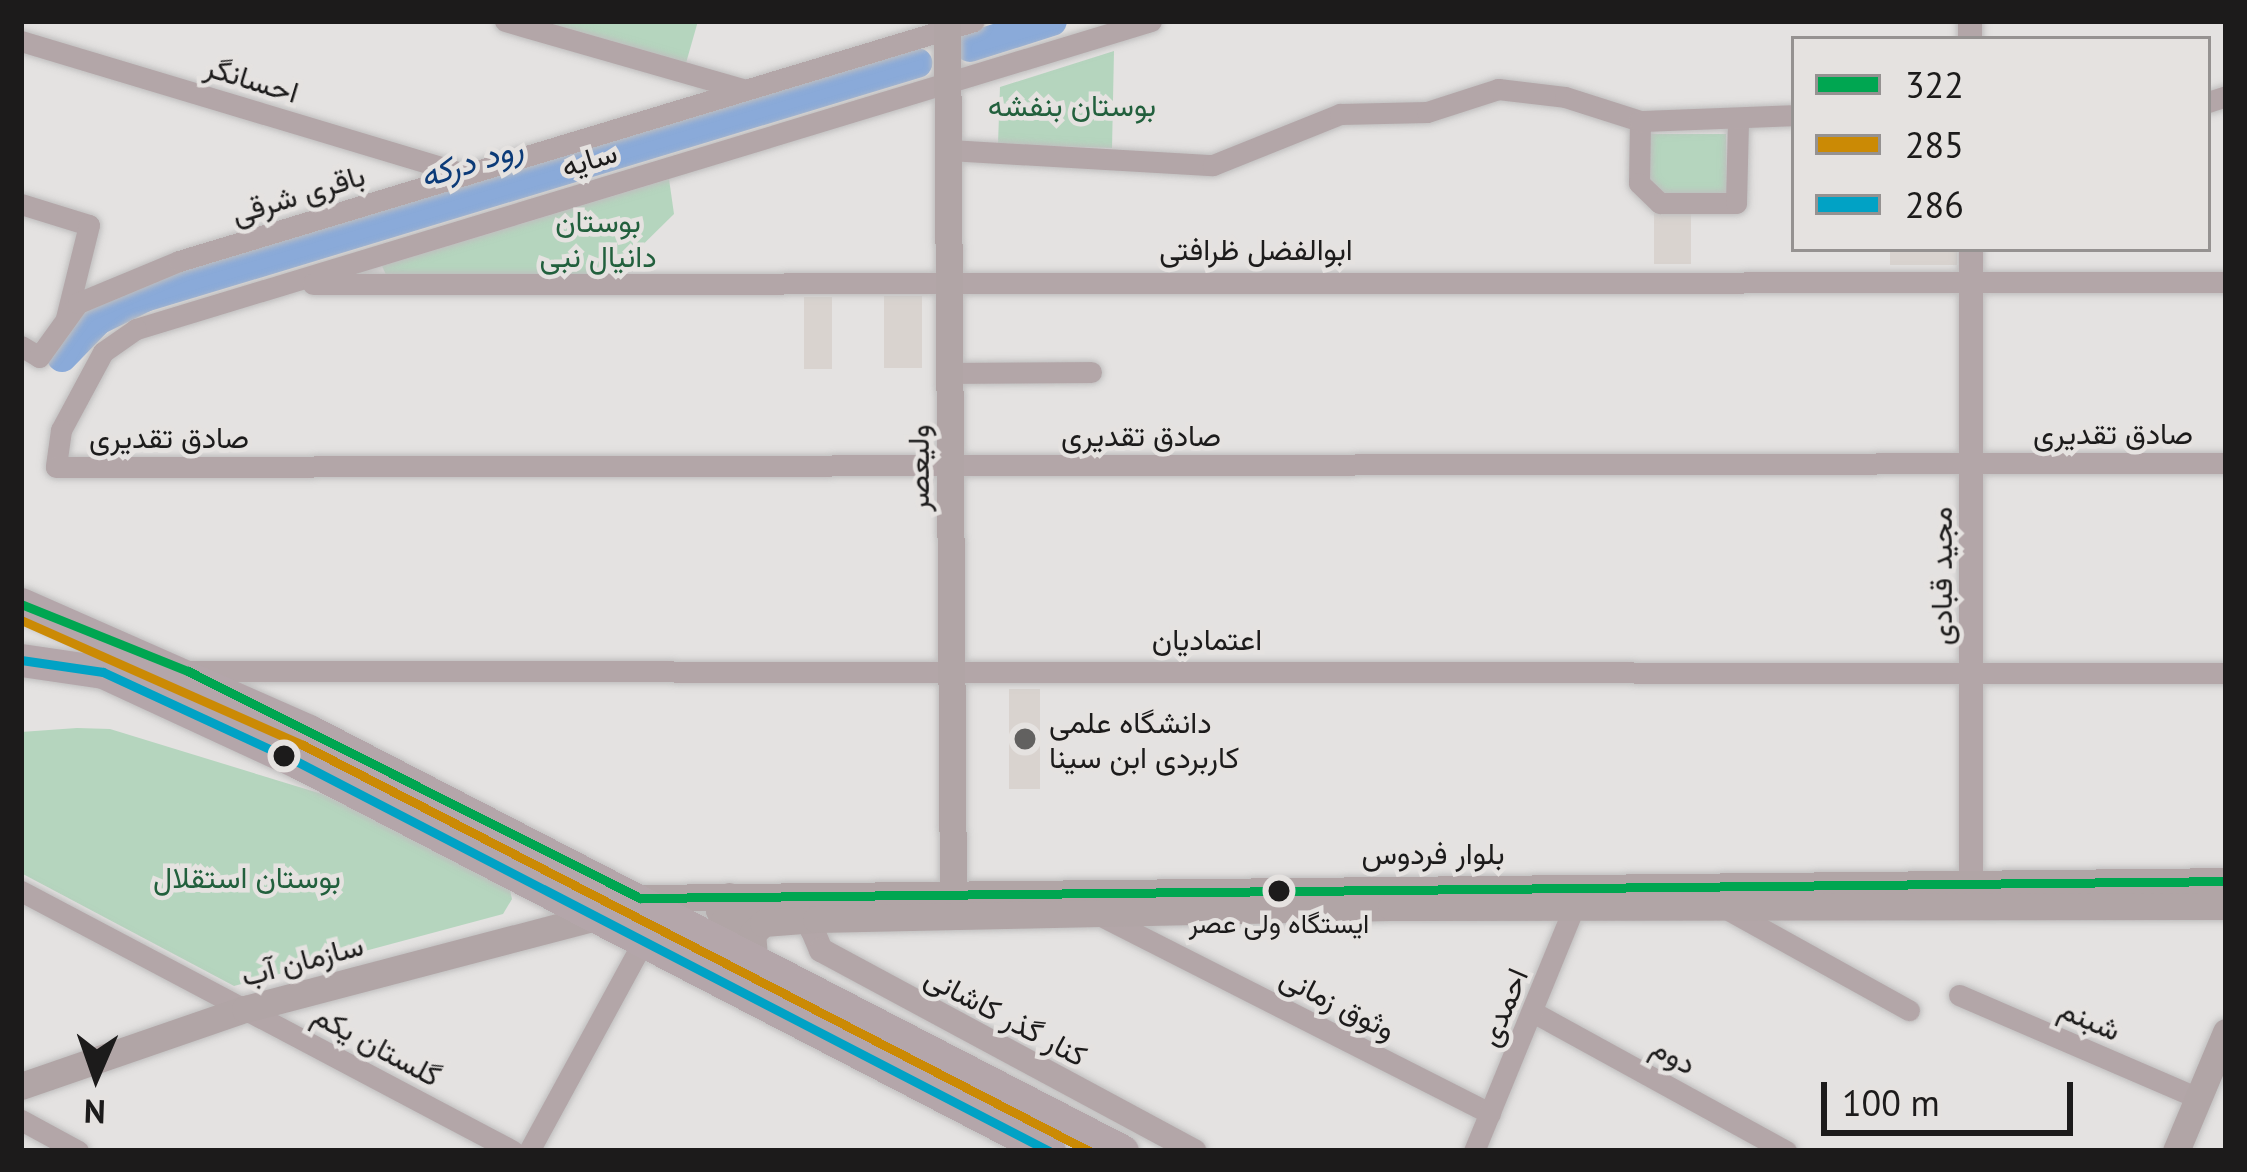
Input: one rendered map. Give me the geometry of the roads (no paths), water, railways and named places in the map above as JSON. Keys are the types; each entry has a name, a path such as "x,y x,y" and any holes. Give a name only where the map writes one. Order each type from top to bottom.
{"main road":[{"name":"ولیعصر","path":"954,902 948,79 956,24"},
{"path":"21,604 188,671 754,956 1122,1151"},
{"path":"21,639 103,672 605,915 1049,1151"},
{"path":"21,660 103,672"},
{"name":"بلوار فردوس","path":"640,898 954,902 1720,895 1971,892 2226,881"},
{"name":"بلوار فردوس","path":"1971,892 2226,906"},
{"path":"729,896 719,910 724,920 763,923"},
{"name":"بلوار فردوس","path":"763,923 954,902"},
{"name":"سازمان آب","path":"21,1087 245,1009 605,915"},
{"path":"754,956 752,934 763,923"},
{"path":"2176,1151 2224,1044"}],"street":[{"path":"505,21 746,90"},
{"name":"سایه","path":"56,467 61,430 103,352 136,329 1151,21"},
{"name":"باقری شرقی","path":"30,352 78,303 178,262 956,24"},
{"name":"احسانگر","path":"21,40 465,175"},
{"path":"949,150 1213,165 1340,114 1406,115 1498,89 1565,97 1640,121 1738,121 1791,115"},
{"path":"1640,121 1639,183 1660,203 1736,202 1738,121"},
{"path":"21,204 89,225 65,318"},
{"name":"مجید قبادی","path":"1971,252 1971,892"},
{"name":"ابوالفضل ظرافتی","path":"286,285 950,279 2226,282"},
{"path":"950,373 1090,372"},
{"name":"صادق تقدیری","path":"56,467 2226,463"},
{"name":"اعتمادیان","path":"188,671 952,668 2226,673"},
{"name":"گلستان یکم","path":"21,891 513,1151"},
{"path":"1720,895 1909,1010"},
{"name":"احمدی","path":"1474,1151 1578,896"},
{"name":"وثوق زمانی","path":"1095,901 1490,1113"},
{"name":"کنار گذر کاشانی","path":"816,919 812,929 821,950 1194,1151"},
{"path":"529,1151 646,936"},
{"name":"شبنم","path":"1959,995 2198,1098"},
{"name":"دوم","path":"1533,1012 1786,1151"},
{"path":"21,1120 78,1151"}],"waterway":[{"name":"رود درکه","path":"970,47 1052,21"},
{"name":"رود درکه","path":"62,357 98,320 145,297 917,63"}],"place":[{"name":"دانشگاه علمی کاربردی ابن سینا","path":"1025,739"},
{"name":"ایستگاه ولی عصر","path":"1279,891"}],"park label":[{"name":"بوستان بنفشه","path":"1072,105"},
{"name":"بوستان دانیال نبی","path":"598,238"},
{"name":"بوستان استقلال","path":"247,877"}]}
